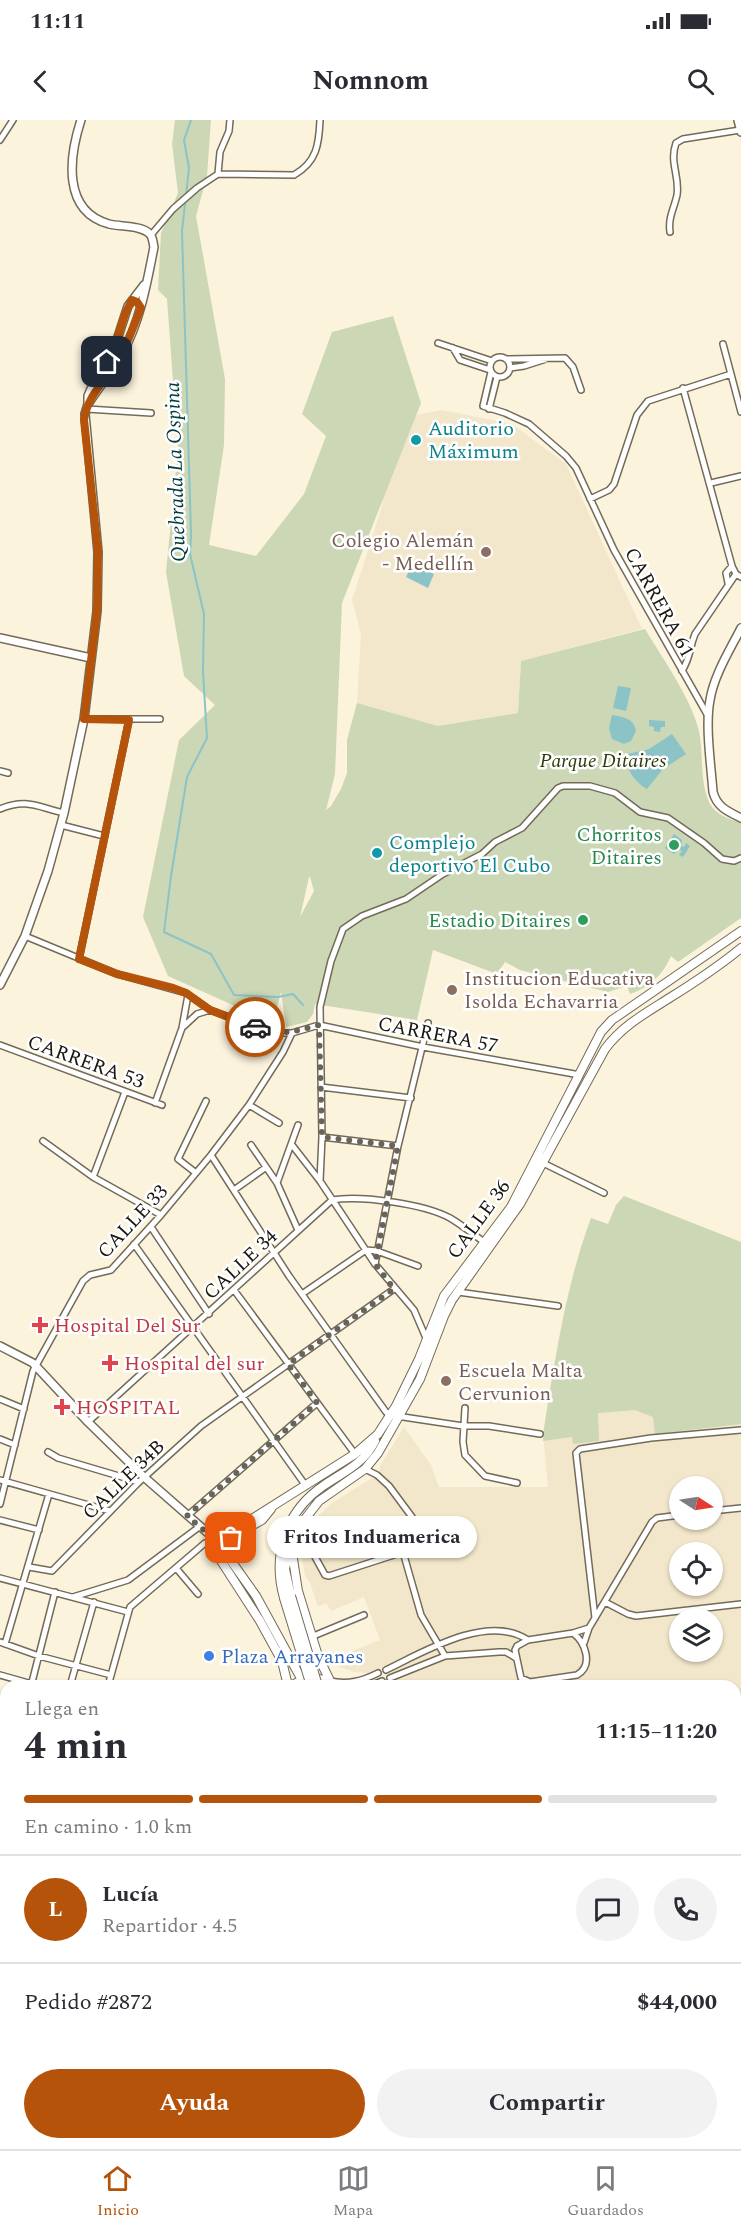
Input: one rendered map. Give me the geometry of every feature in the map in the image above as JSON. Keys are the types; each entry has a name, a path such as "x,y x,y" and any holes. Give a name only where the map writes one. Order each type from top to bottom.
{"main road":[{"name":"CALLE 36","path":"217,1541 231,1538 262,1520 273,1506 355,1454 378,1434 419,1359 444,1296 521,1191 601,1032 612,1020 741,931"},
{"name":"CALLE 36","path":"311,1637 294,1576 294,1545 301,1524 319,1501 365,1469 378,1453 428,1362 444,1316 458,1292 520,1204 614,1036 640,1015 672,997 741,948"},
{"path":"316,1680 287,1597 280,1585 279,1563 287,1528 303,1503 313,1493 366,1457 378,1434"},
{"path":"309,1680 287,1597 285,1569 290,1544 298,1524 310,1511"},
{"path":"217,1541 256,1596 302,1680"},
{"path":"217,1541 218,1556 260,1621 282,1661 288,1680"},
{"path":"311,1637 330,1680"}],"street":[{"path":"0,140 13,120"},
{"path":"81,120 75,139 73,178 75,195 82,209 94,219 142,230 151,235 154,247 141,308 123,352 88,406"},
{"path":"218,174 220,152 229,131 230,120"},
{"path":"151,235 181,201 218,174 294,175 304,168 317,151 320,120"},
{"path":"670,232 669,221 677,195 672,157 676,142 741,131 738,120"},
{"path":"0,985 25,936 48,871 64,813 84,719 97,611 98,552 84,420 88,396 114,349 132,300 146,283"},
{"path":"132,300 137,302 141,308"},
{"path":"438,344 489,360 565,358 573,367 581,390"},
{"path":"723,344 741,412"},
{"path":"453,348 460,360 488,370 497,377 504,376 510,368 553,357"},
{"path":"506,359 510,368"},
{"path":"517,359 518,367"},
{"path":"486,408 489,360"},
{"path":"590,499 609,490 614,484 637,415 642,407 656,397 731,374"},
{"path":"486,408 497,377"},
{"path":"682,671 691,654 691,644 695,634 728,583 738,576 732,566 683,388"},
{"path":"88,406 151,413"},
{"name":"CARRERA 61","path":"486,408 521,419 541,433 576,468 614,550 709,717"},
{"path":"711,483 741,476"},
{"path":"728,583 726,573 732,566"},
{"path":"741,628 710,697 709,717 715,800 722,809 741,817"},
{"path":"0,638 91,658"},
{"path":"84,719 160,720"},
{"path":"79,959 129,720"},
{"path":"0,771 8,773"},
{"path":"320,1181 322,1137 320,1007 331,961 343,929 362,916 406,899 466,860 482,854 495,842 522,828 562,786 590,786 615,793 640,812 668,818 704,843 722,860 734,861 741,858"},
{"path":"0,809 19,802 64,813"},
{"path":"61,825 104,837"},
{"path":"25,936 117,974 173,988 210,1010 263,1031 278,1033 289,1042"},
{"path":"182,1028 188,995"},
{"path":"182,1028 197,1014 210,1010"},
{"path":"375,1264 398,1146 428,1023"},
{"name":"CARRERA 57","path":"278,1033 292,1033 319,1025 423,1047 580,1075"},
{"name":"CARRERA 53","path":"0,1046 158,1104 182,1028"},
{"name":"CALLE 33","path":"0,1504 3,1480 36,1366 84,1281 90,1275 111,1270 151,1227 249,1105 289,1042 292,1033"},
{"path":"321,1087 411,1098"},
{"path":"93,1177 125,1092"},
{"path":"196,1173 178,1159 206,1101"},
{"path":"249,1105 279,1124"},
{"path":"277,1183 298,1125"},
{"path":"322,1137 398,1146"},
{"path":"43,1141 93,1177 161,1215"},
{"path":"251,1145 277,1183 298,1230"},
{"path":"292,1145 320,1181 375,1264 414,1310 426,1338"},
{"path":"211,1155 274,1253 386,1412 463,1426 489,1426 540,1434"},
{"path":"543,1163 604,1193"},
{"path":"234,1190 265,1168"},
{"path":"333,1200 346,1198 387,1202 438,1212 451,1218 484,1242"},
{"name":"CALLE 34","path":"88,1422 333,1200"},
{"path":"151,1227 208,1314"},
{"path":"134,1244 306,1486"},
{"path":"302,1294 366,1250 377,1251 418,1266"},
{"name":"CALLE 34B","path":"29,1567 52,1571 110,1511 201,1426 394,1289"},
{"path":"234,1290 355,1454"},
{"path":"458,1292 558,1306"},
{"path":"0,1346 36,1366 142,1480 217,1541"},
{"path":"0,1399 24,1409"},
{"path":"187,1516 317,1403"},
{"path":"465,1408 463,1426 465,1455 485,1476 517,1483"},
{"path":"595,1618 576,1453 580,1449 651,1438 741,1430"},
{"path":"0,1439 15,1445"},
{"path":"48,1452 58,1458 142,1480"},
{"path":"314,1555 325,1575 328,1576 403,1552 412,1537 415,1527 412,1517 389,1486 377,1475 365,1469"},
{"path":"3,1480 110,1511"},
{"path":"49,1494 29,1567 3,1643 39,1656 111,1675"},
{"path":"723,1510 741,1508"},
{"path":"543,1680 577,1675 585,1668 584,1645 589,1628 652,1522 657,1518 669,1516"},
{"path":"0,1520 39,1530"},
{"path":"73,1597 128,1580 199,1527"},
{"name":"CALLE 36","path":"110,1680 128,1612 135,1601 205,1543 217,1541"},
{"path":"403,1552 421,1616 445,1656"},
{"path":"176,1568 198,1594"},
{"path":"0,1578 128,1612"},
{"path":"32,1680 55,1592"},
{"path":"72,1680 94,1602"},
{"path":"605,1602 636,1616 741,1604"},
{"path":"311,1637 364,1615"},
{"path":"526,1680 521,1678 516,1658 517,1646 528,1640 573,1633 589,1628"},
{"path":"386,1670 454,1637 495,1632 513,1633 528,1640"},
{"path":"573,1633 584,1645"},
{"path":"390,1678 445,1656 506,1652 516,1658"},
{"path":"360,1680 376,1674 377,1680"},
{"path":"0,1675 16,1680"}],"shaded area":[{"name":"Colegio Alemán - Medellín","path":"442,410 512,424 566,464 642,629 521,661 518,713 438,726 357,703 361,634 352,600 383,503 379,422"},
{"path":"741,1337 741,1680 391,1680 384,1667 367,1673 354,1672 337,1666 332,1659 380,1640 364,1597 331,1611 326,1603 318,1607 310,1583 305,1576 302,1557 305,1539 312,1521 332,1503 380,1473 380,1466 404,1427 431,1465 439,1487 548,1487 543,1434"}],"green space":[{"name":"Parque Ditaires","path":"175,120 211,120 207,176 196,216 225,379 224,445 209,545 256,556 304,494 326,436 302,414 332,332 393,316 421,403 342,603 335,774 326,810 341,789 347,773 347,740 357,703 438,726 518,713 521,661 645,629 676,679 695,718 699,731 704,786 710,804 720,814 741,823 741,918 678,962 671,956 660,975 644,988 630,994 627,986 608,992 520,970 505,962 497,974 433,950 417,1020 315,1004 313,1014 307,1022 286,1027 281,992 273,1023 168,976 143,917 179,740 215,705 184,676 166,572 178,450 167,299 158,290 161,233 178,193 172,144","holes":["309,877 314,891 300,917"]},
{"path":"624,1196 741,1242 741,1424 655,1434 653,1417 635,1410 598,1413 599,1441 573,1444 572,1437 543,1441 562,1324 582,1244 591,1218 608,1224 616,1205"}],"water":[{"path":"412,564 434,574 428,588 406,577"},
{"path":"618,686 631,688 626,711 613,708"},
{"path":"612,715 633,723 636,731 631,741 624,744 612,739 609,728"},
{"path":"649,720 665,721 665,727 661,727 660,732 654,731 654,727 649,726"},
{"path":"672,734 686,754 663,769 647,789 632,775 623,755 649,749"},
{"name":"Chorritos Ditaires","path":"674,834 682,840 681,846 684,847 686,843 690,846 683,857 679,855 682,851 679,849 674,854 665,848"}],"waterway":[{"name":"Quebrada La Ospina","path":"191,120 184,140 189,168 182,231 190,554 204,614 203,672 207,738 187,777 164,932 211,954 234,995 278,997 293,994 303,1005"}],"way so far":[{"path":"231,1538 217,1541 187,1516 317,1403 288,1364 394,1289 375,1264 398,1146 322,1137 319,1025 292,1033 272,1033 255,1027"}],"place":[{"name":"Auditorio Máximum","path":"416,440"},
{"name":"Colegio Alemán - Medellín","path":"486,552"},
{"name":"Chorritos Ditaires","path":"674,845"},
{"name":"Complejo deportivo El Cubo","path":"377,853"},
{"name":"Estadio Ditaires","path":"583,920"},
{"name":"Institucion Educativa Isolda Echavarria","path":"452,990"},
{"name":"Hospital Del Sur","path":"40,1325"},
{"name":"Hospital del sur","path":"110,1363"},
{"name":"Escuela Malta Cervunion","path":"446,1381"},
{"name":"HOSPITAL","path":"62,1407"},
{"name":"Fritos Induamerica","path":"231,1538"},
{"name":"Plaza Arrayanes","path":"209,1656"}],"route":[{"path":"107,362 118,339 128,306 132,300 135,301 141,308 128,341 88,404 84,420 98,552 97,611 84,719 129,720 79,959 117,974 186,993 210,1010 255,1027"}]}
